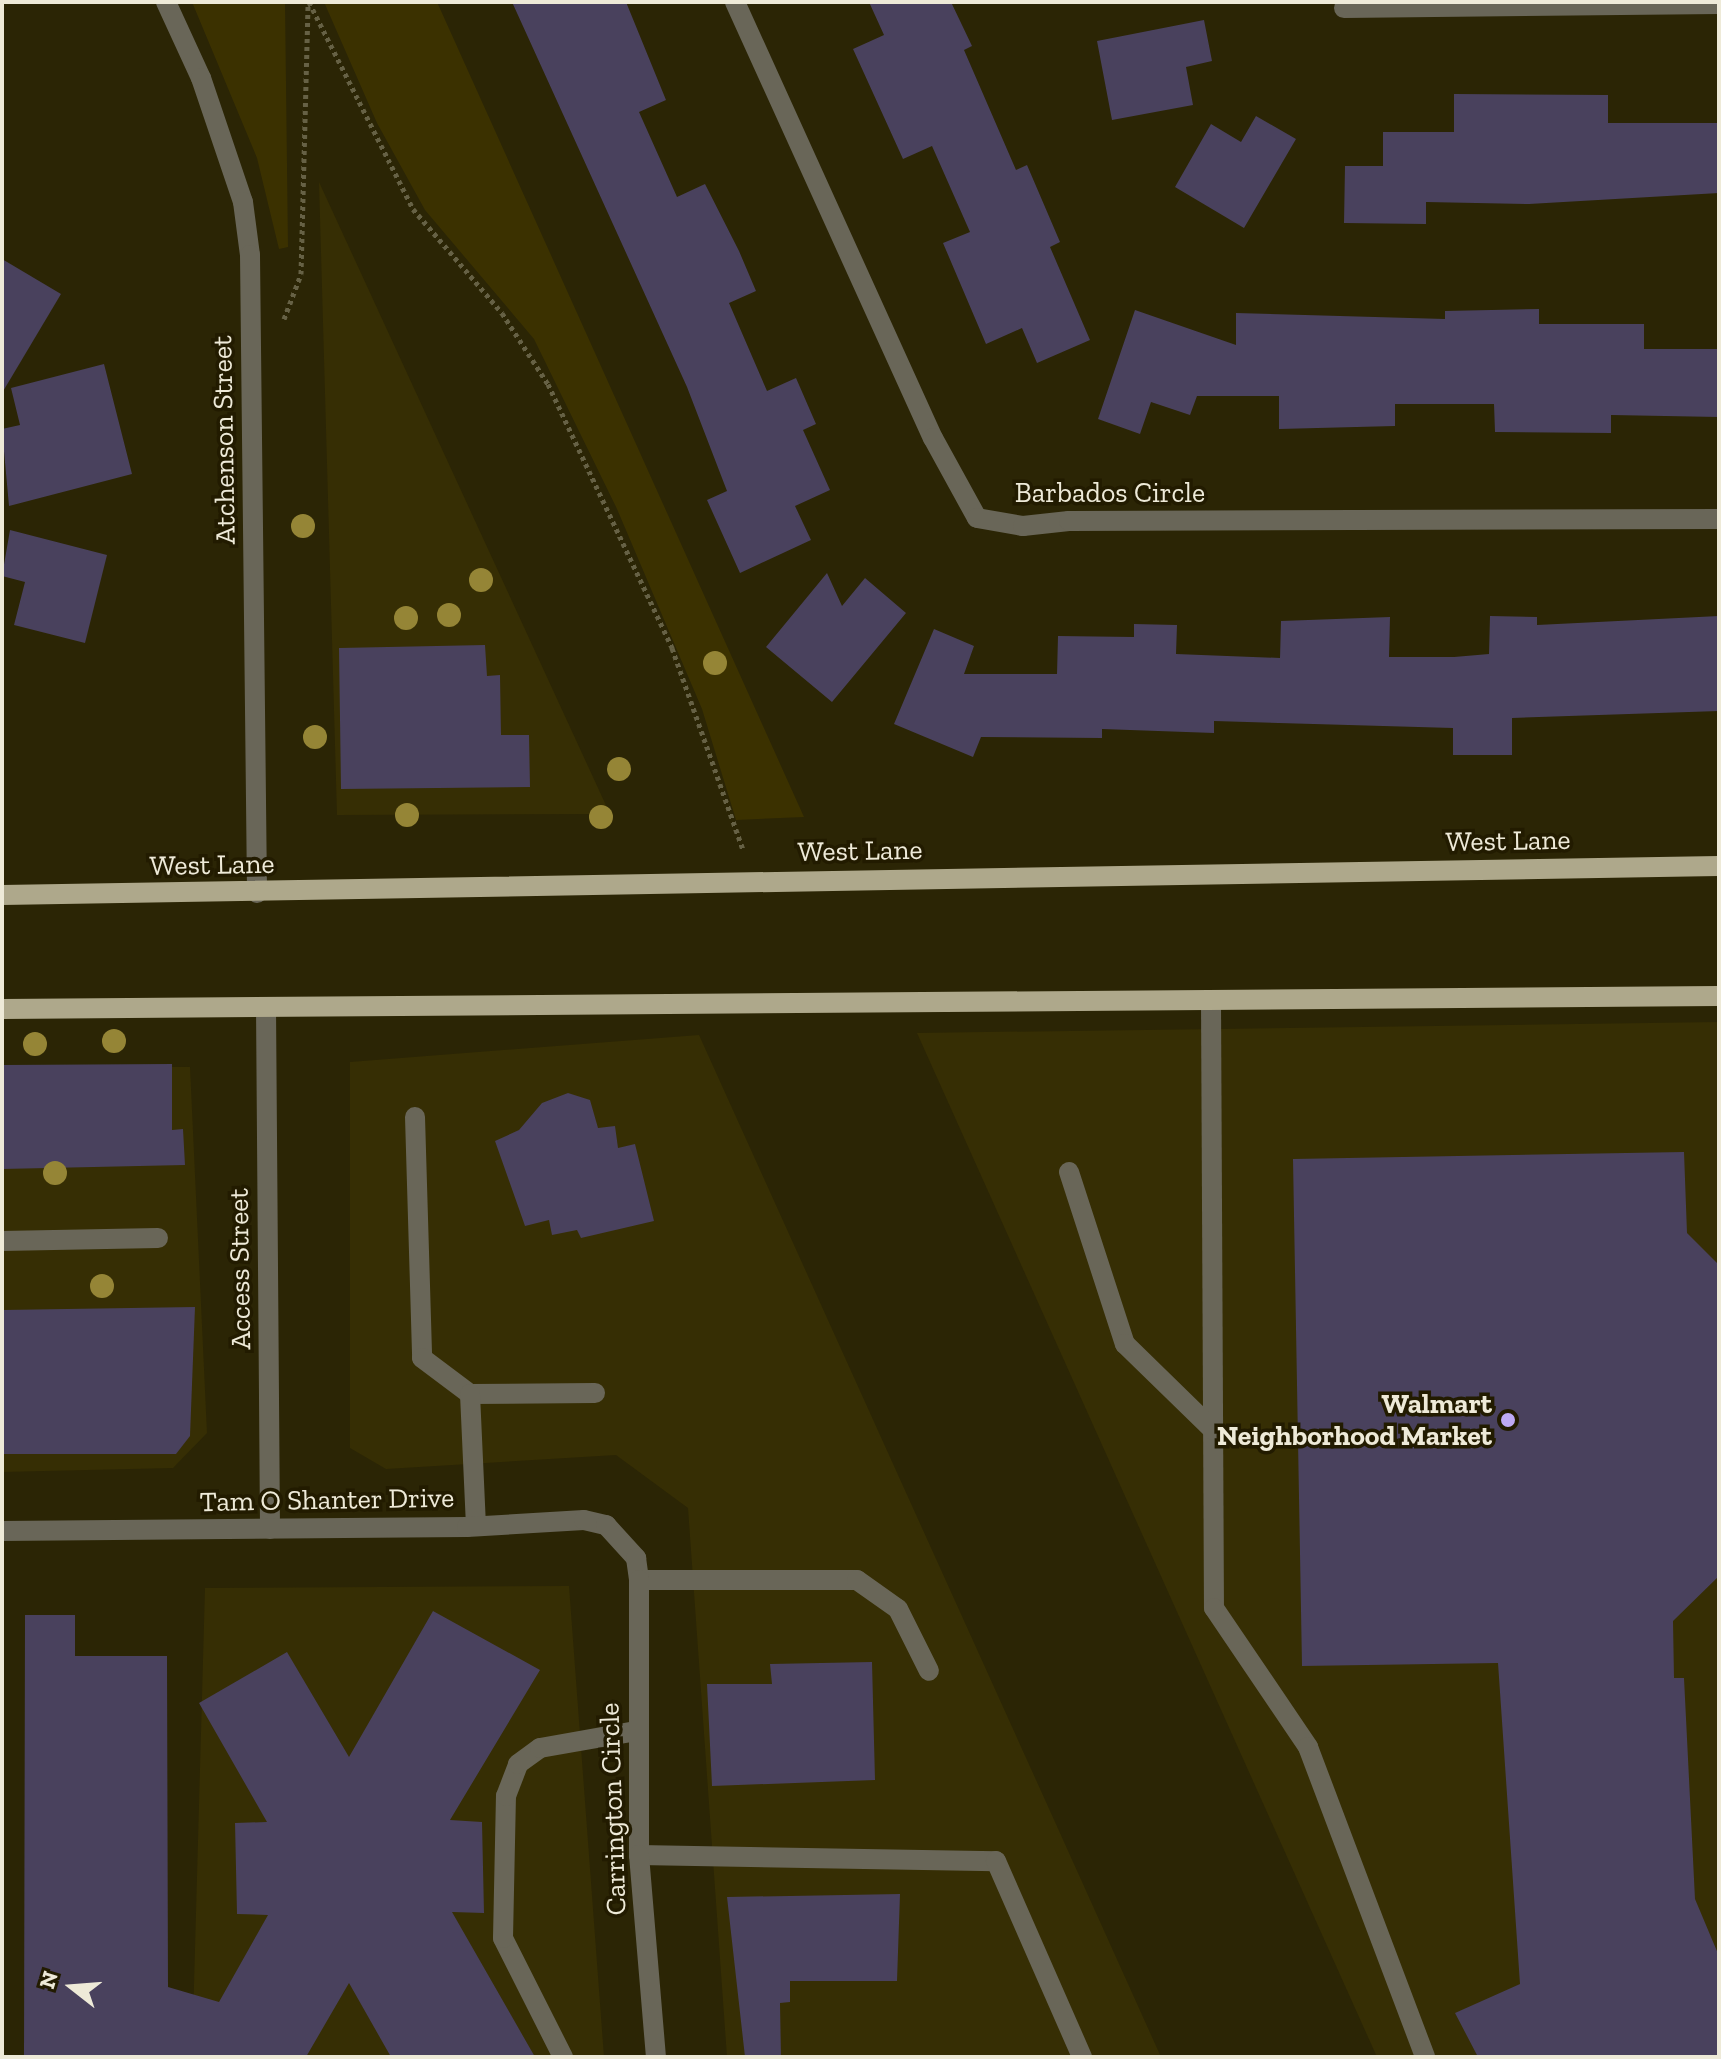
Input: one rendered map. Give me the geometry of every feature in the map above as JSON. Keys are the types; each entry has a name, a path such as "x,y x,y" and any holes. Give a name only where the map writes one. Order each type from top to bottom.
{"main road":[{"name":"West Lane","path":"2,895 1719,866"},
{"path":"2,1009 1719,996"}],"street":[{"name":"Atchenson Street","path":"166,2 201,78 243,202 250,255 257,893"},
{"name":"Barbados Circle","path":"735,2 933,438 977,518 1023,526 1719,519"},
{"path":"1344,8 1719,4"},
{"path":"1211,1000 1214,1608 1308,1747 1425,2057"},
{"name":"Access Street","path":"266,1007 270,1529"},
{"path":"415,1117 417,1341 422,1358 470,1394 595,1393"},
{"path":"1069,1172 1125,1344 1213,1430"},
{"path":"2,1241 158,1238"},
{"path":"470,1394 476,1526"},
{"name":"Tam O Shanter Drive","path":"2,1531 476,1526 584,1520 606,1525 636,1558"},
{"name":"Carrington Circle","path":"636,1558 639,1580 636,1731 639,1855 656,2057"},
{"path":"639,1580 857,1580 898,1609 929,1671"},
{"path":"563,2057 503,1938 506,1796 518,1764 540,1748 636,1731"},
{"path":"639,1855 996,1861 1082,2057"}],"path":[{"path":"279,333 301,274 308,2"},
{"path":"308,2 413,209 502,313 548,384 672,648 754,880"}],"shaded area":[{"path":"192,2 285,2 288,247 279,249 257,158"},
{"path":"324,2 437,2 804,817 736,820 702,709 617,509 534,339 425,210 377,123"},
{"path":"319,182 610,814 337,815"},
{"path":"1719,1022 1719,2057 1377,2057 917,1033"},
{"path":"699,1035 1161,2057 727,2057 688,1508 616,1455 386,1469 350,1448 350,1062"},
{"path":"2,1066 190,1067 207,1433 173,1468 2,1472"},
{"path":"569,1586 604,2057 192,2057 205,1588"}],"building":[{"path":"512,2 626,2 666,100 639,112 677,197 705,184 756,291 729,303 767,391 796,378 816,424 803,430 830,490 795,506 811,540 740,573 707,500 727,491 687,387"},
{"path":"869,2 951,2 972,46 964,50 1016,170 1027,165 1060,242 1050,247 1090,340 1037,363 1022,328 986,344 943,243 970,232 932,146 903,159 853,49 884,35"},
{"path":"1204,20 1212,61 1186,67 1193,105 1112,120 1097,41"},
{"path":"1454,94 1608,95 1608,123 1719,123 1719,193 1529,204 1426,202 1426,224 1344,223 1345,166 1383,166 1383,132 1454,132"},
{"path":"1256,116 1296,139 1244,228 1175,187 1211,124 1241,142"},
{"path":"2,259 61,294 2,393"},
{"path":"1539,309 1539,324 1644,324 1644,349 1719,349 1719,417 1611,415 1611,433 1495,432 1494,404 1395,404 1395,426 1279,429 1279,396 1197,396 1190,415 1151,402 1140,434 1098,419 1135,310 1236,345 1236,313 1445,319 1445,311"},
{"path":"104,364 132,474 9,506 2,429 20,425 11,388"},
{"path":"10,530 107,555 85,643 14,625 25,582 2,576"},
{"path":"827,573 842,606 865,578 906,613 832,702 766,647"},
{"path":"1490,616 1537,617 1537,625 1719,616 1719,711 1512,718 1512,755 1453,755 1453,728 1214,721 1214,733 1102,729 1102,738 981,737 973,757 894,724 934,629 974,646 964,674 1057,674 1058,636 1134,637 1134,624 1177,625 1176,654 1280,658 1281,621 1390,617 1389,657 1454,657 1489,654"},
{"path":"485,645 487,676 500,675 501,735 529,735 530,787 341,789 339,648"},
{"path":"172,1064 172,1130 183,1129 185,1165 2,1169 2,1065"},
{"path":"568,1093 590,1100 598,1128 615,1126 618,1148 635,1144 654,1221 581,1238 577,1230 552,1235 549,1220 525,1226 495,1141 519,1130 542,1103"},
{"name":"Walmart Neighborhood Market","path":"1684,1152 1687,1233 1719,1265 1719,1576 1673,1621 1674,1678 1684,1678 1695,1899 1719,1956 1719,2057 1478,2057 1455,2013 1520,1984 1498,1663 1302,1666 1293,1159"},
{"path":"195,1307 190,1436 176,1454 2,1454 2,1310"},
{"path":"433,1611 540,1670 450,1820 482,1822 484,1913 452,1912 535,2057 391,2057 349,1983 306,2057 24,2057 25,1615 75,1615 75,1656 167,1656 168,1987 219,2002 268,1915 237,1914 235,1823 267,1822 199,1703 287,1652 349,1757"},
{"path":"872,1662 875,1780 712,1786 707,1684 772,1684 770,1664"},
{"path":"900,1894 897,1981 790,1981 790,2002 780,2003 781,2057 745,2057 727,1897"}],"place":[{"name":"Walmart Neighborhood Market","path":"1508,1420"}]}
